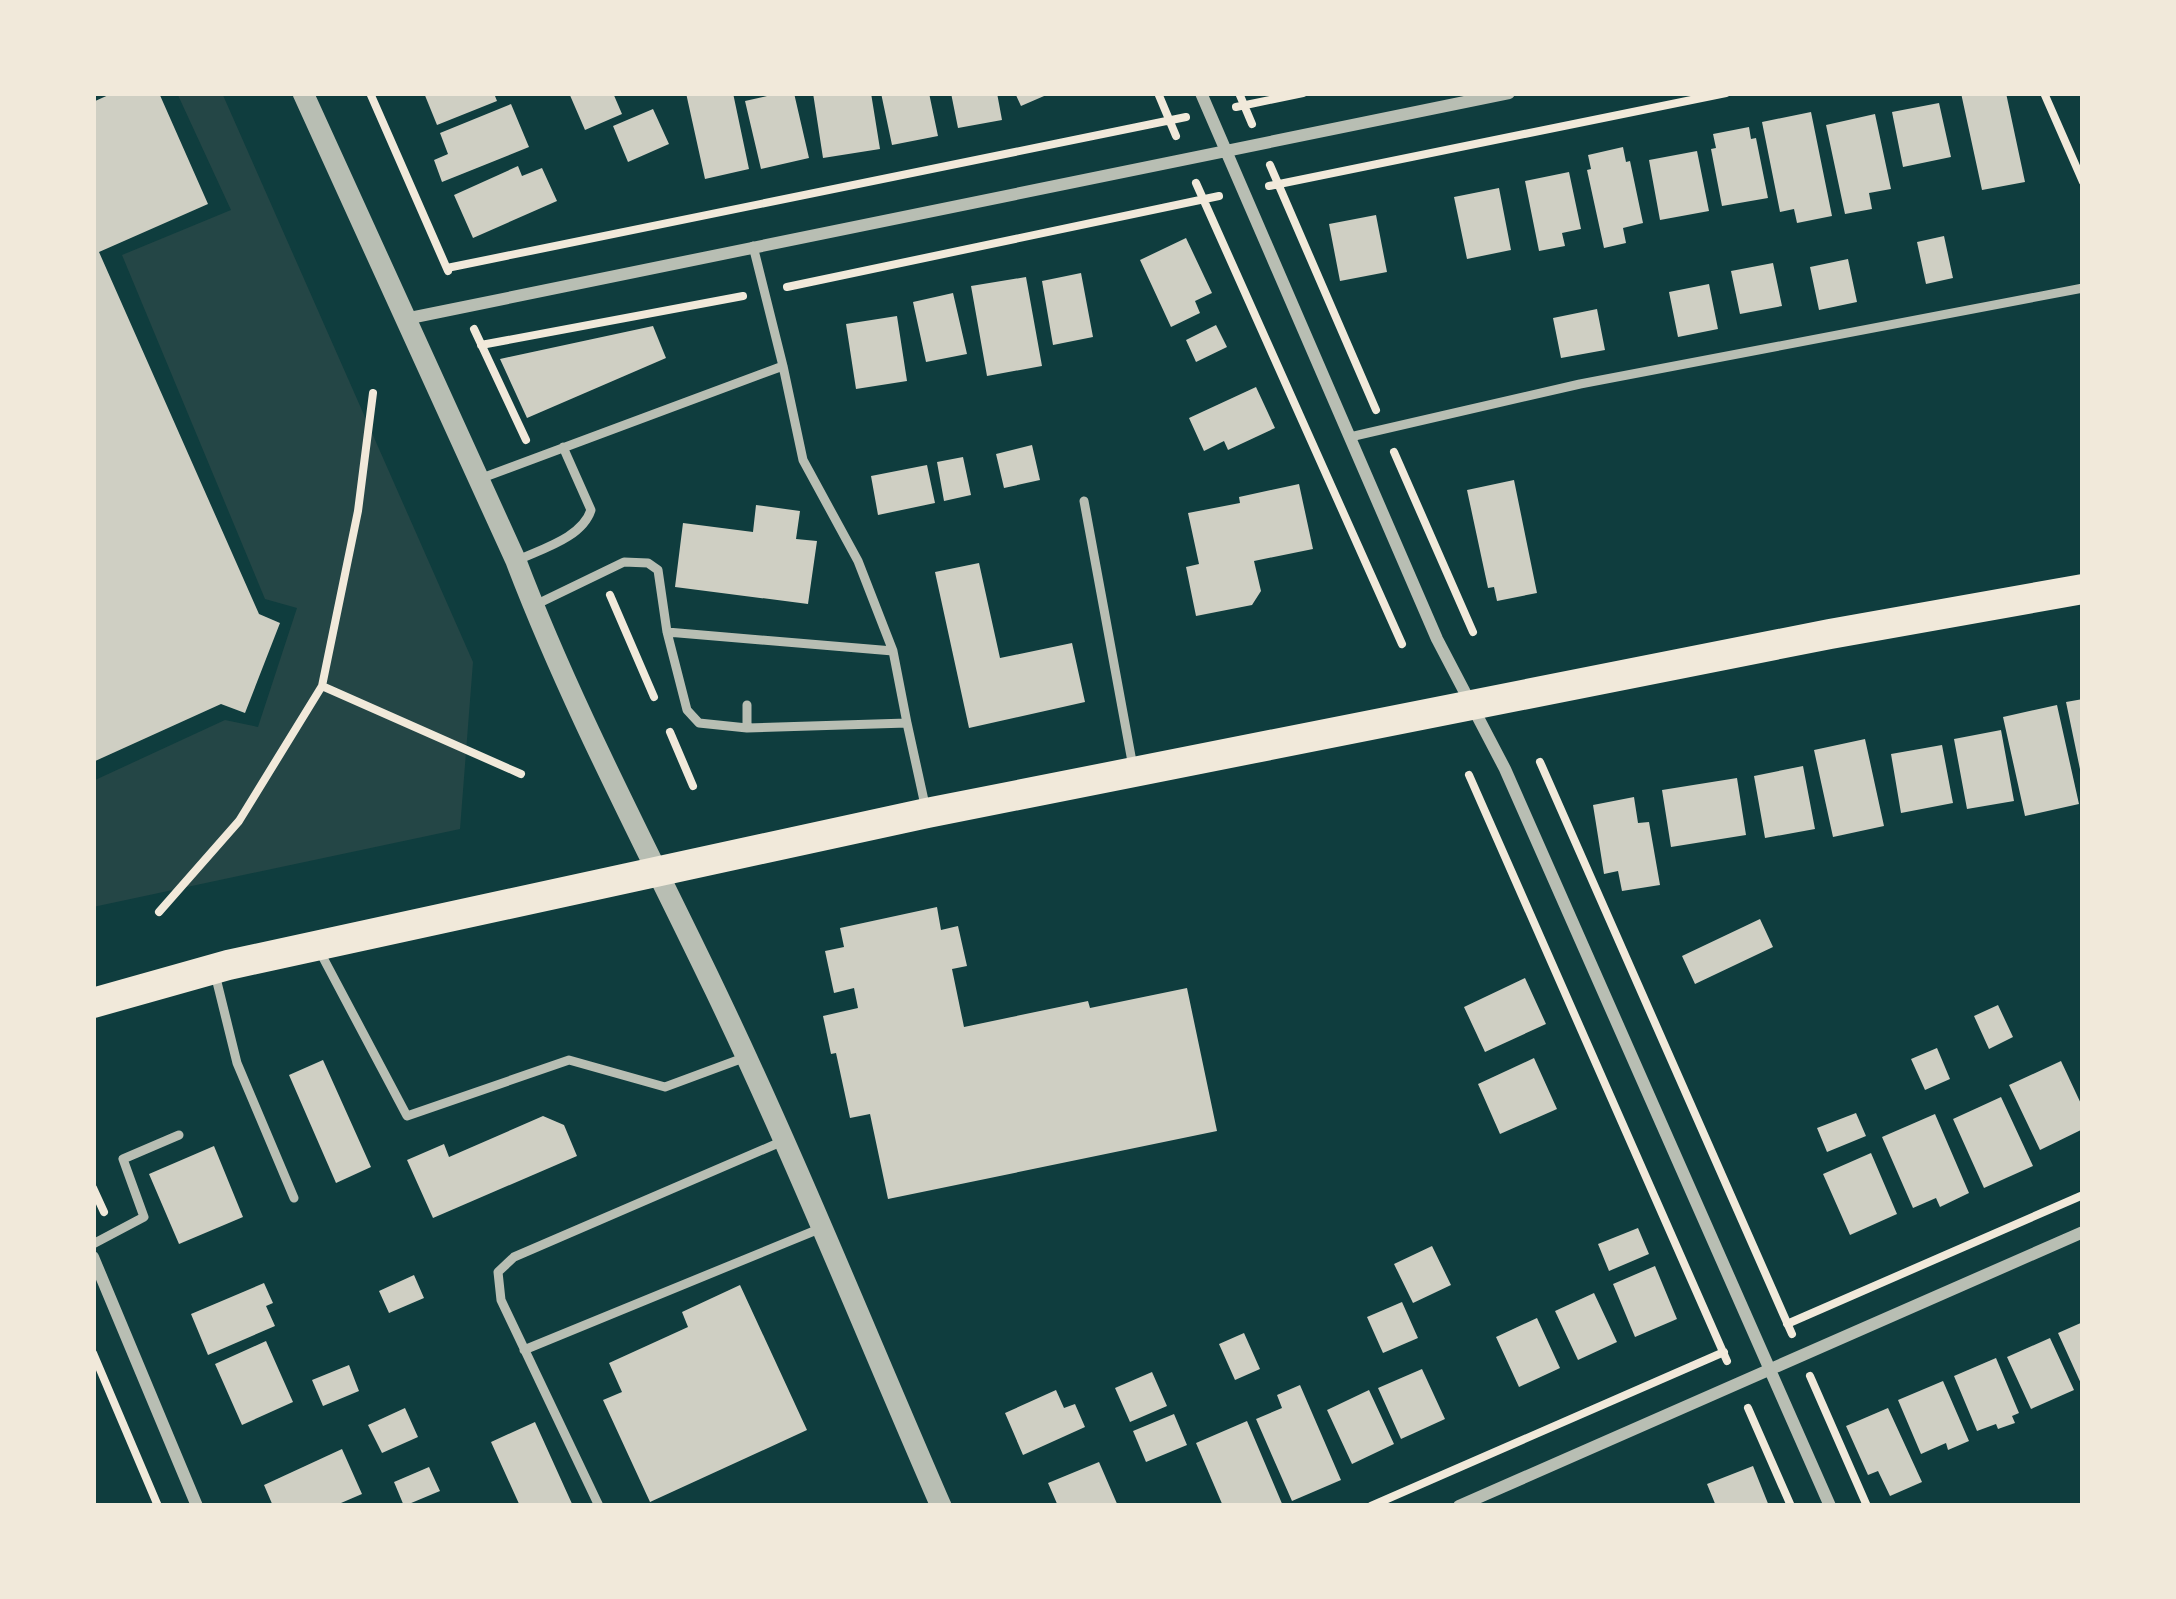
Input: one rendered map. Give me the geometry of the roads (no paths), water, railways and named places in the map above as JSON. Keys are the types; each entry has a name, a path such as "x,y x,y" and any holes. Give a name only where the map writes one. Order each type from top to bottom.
{"main road":[{"path":"93,1003 214,968 927,813 1808,638 2083,589"}],"street":[{"path":"303,93 533,606 823,1228 941,1506"},
{"path":"1201,93 1437,638 1505,769 1830,1506"},
{"path":"405,319 1509,93"},
{"path":"1459,1506 2083,1232"},
{"path":"93,1258 197,1506"}],"lane":[{"path":"753,246 803,460 858,561 892,652 927,813"},
{"path":"1350,437 1580,384 2083,288"},
{"path":"477,479 783,366"},
{"path":"516,561 588,520 591,510 563,448"},
{"path":"1084,501 1134,772"},
{"path":"533,606 624,562 648,563 658,571 667,632 687,710 699,723 747,728 907,723"},
{"path":"667,632 892,652"},
{"path":"745,640 746,656"},
{"path":"794,644 794,660"},
{"path":"747,705 747,728"},
{"path":"794,727 795,710"},
{"path":"316,945 407,1116 569,1060 665,1087 746,1058"},
{"path":"214,968 237,1063 294,1198"},
{"path":"93,1244 144,1217 123,1159 179,1135"},
{"path":"599,1506 500,1300 498,1272 514,1257 783,1141"},
{"path":"524,1350 823,1228"}]}
